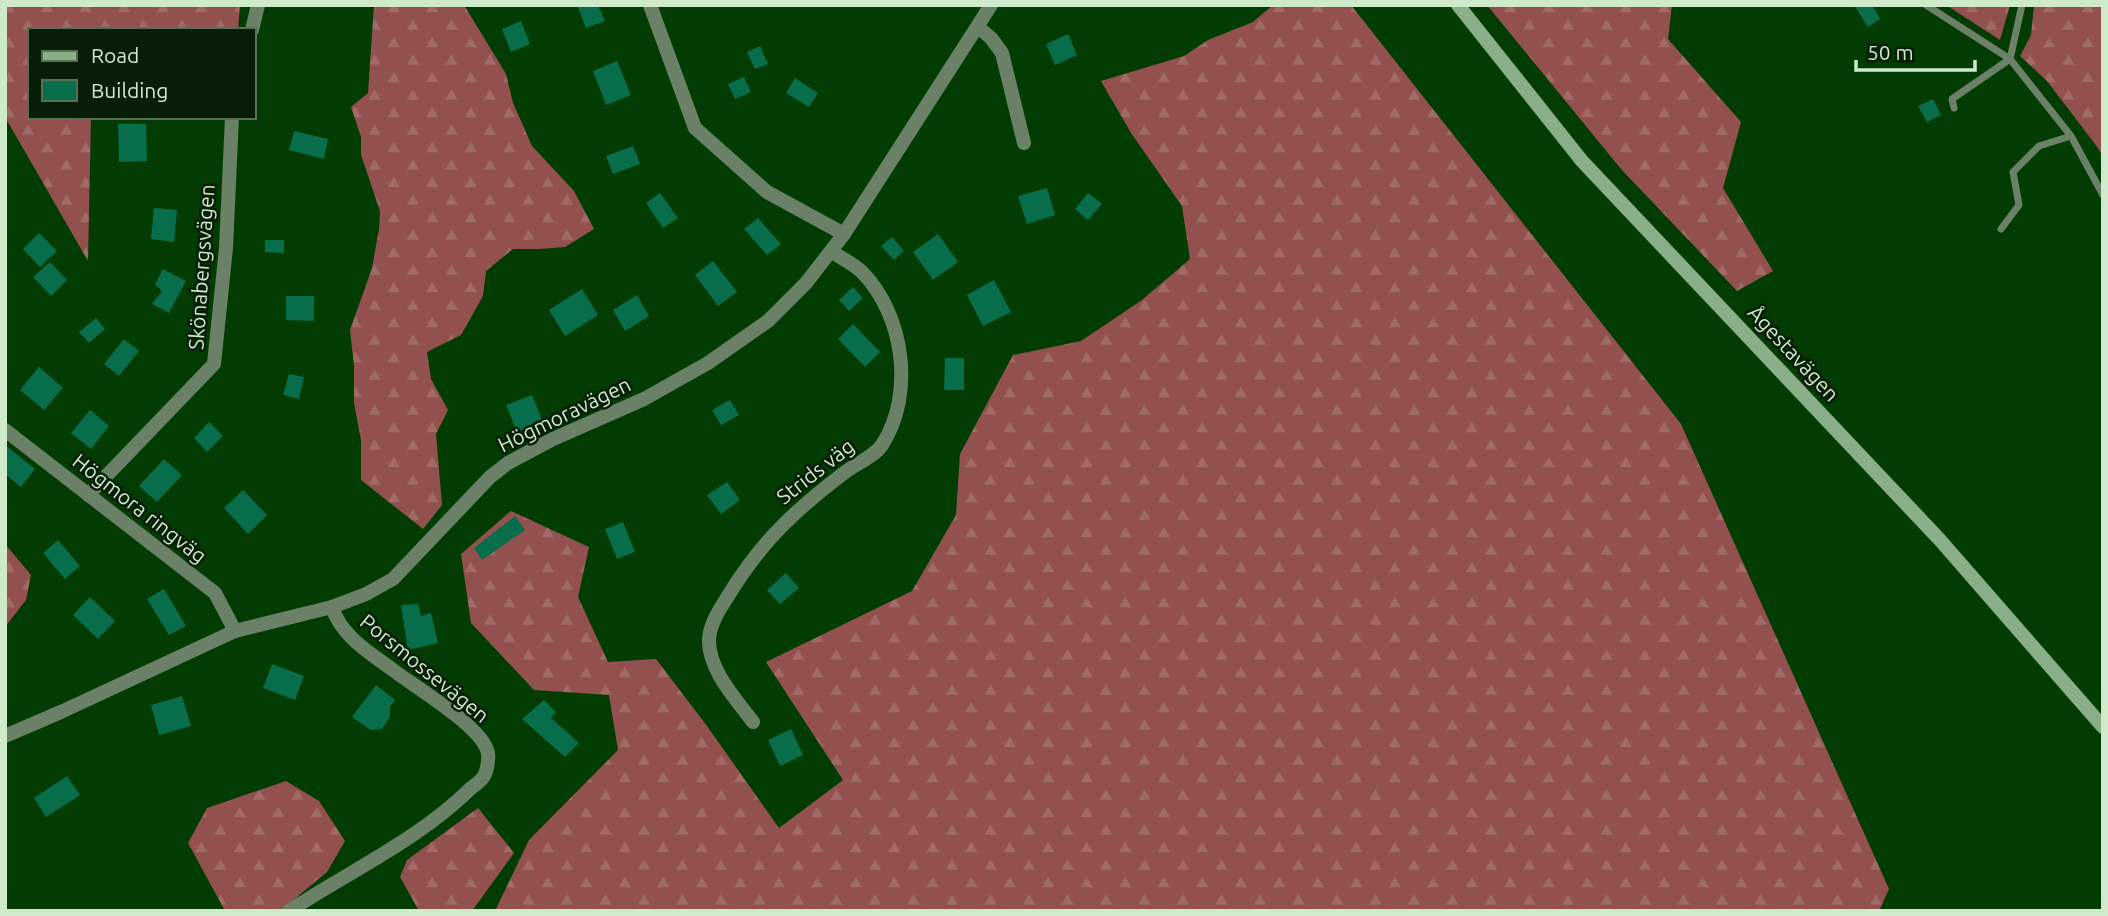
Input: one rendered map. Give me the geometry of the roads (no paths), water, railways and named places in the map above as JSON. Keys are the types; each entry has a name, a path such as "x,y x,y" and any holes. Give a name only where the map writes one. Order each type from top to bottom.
{"main road":[{"name":"Ågestavägen","path":"1458,5 1582,161 1940,540 2103,727"}],"street":[{"path":"252,28 258,5"},
{"path":"650,5 695,128 768,192 844,234"},
{"name":"Högmoravägen","path":"5,736 235,631 332,607 366,594 393,579 490,477 508,463 553,439 644,399 708,363 768,321 806,283 844,234 991,5"},
{"path":"978,27 1002,53 1024,143"},
{"name":"Skönabergsvägen","path":"88,495 214,364 226,247 232,119"},
{"name":"Strids väg","path":"753,722 717,674 709,640 713,621 748,566 785,521 845,472 881,448 894,420 901,388 901,349 882,299 862,272 832,251"},
{"name":"Högmora ringväg","path":"5,430 215,593 235,631"},
{"name":"Porsmossevägen","path":"289,911 400,844 459,800 485,775 489,755 483,741 447,708 364,649 336,621 332,607"}],"lane":[{"path":"1926,5 2010,59 2071,136 2103,195"},
{"path":"1954,107 1952,99 2010,59 2022,5"},
{"path":"2001,229 2019,205 2012,172 2039,146 2071,136"}]}
